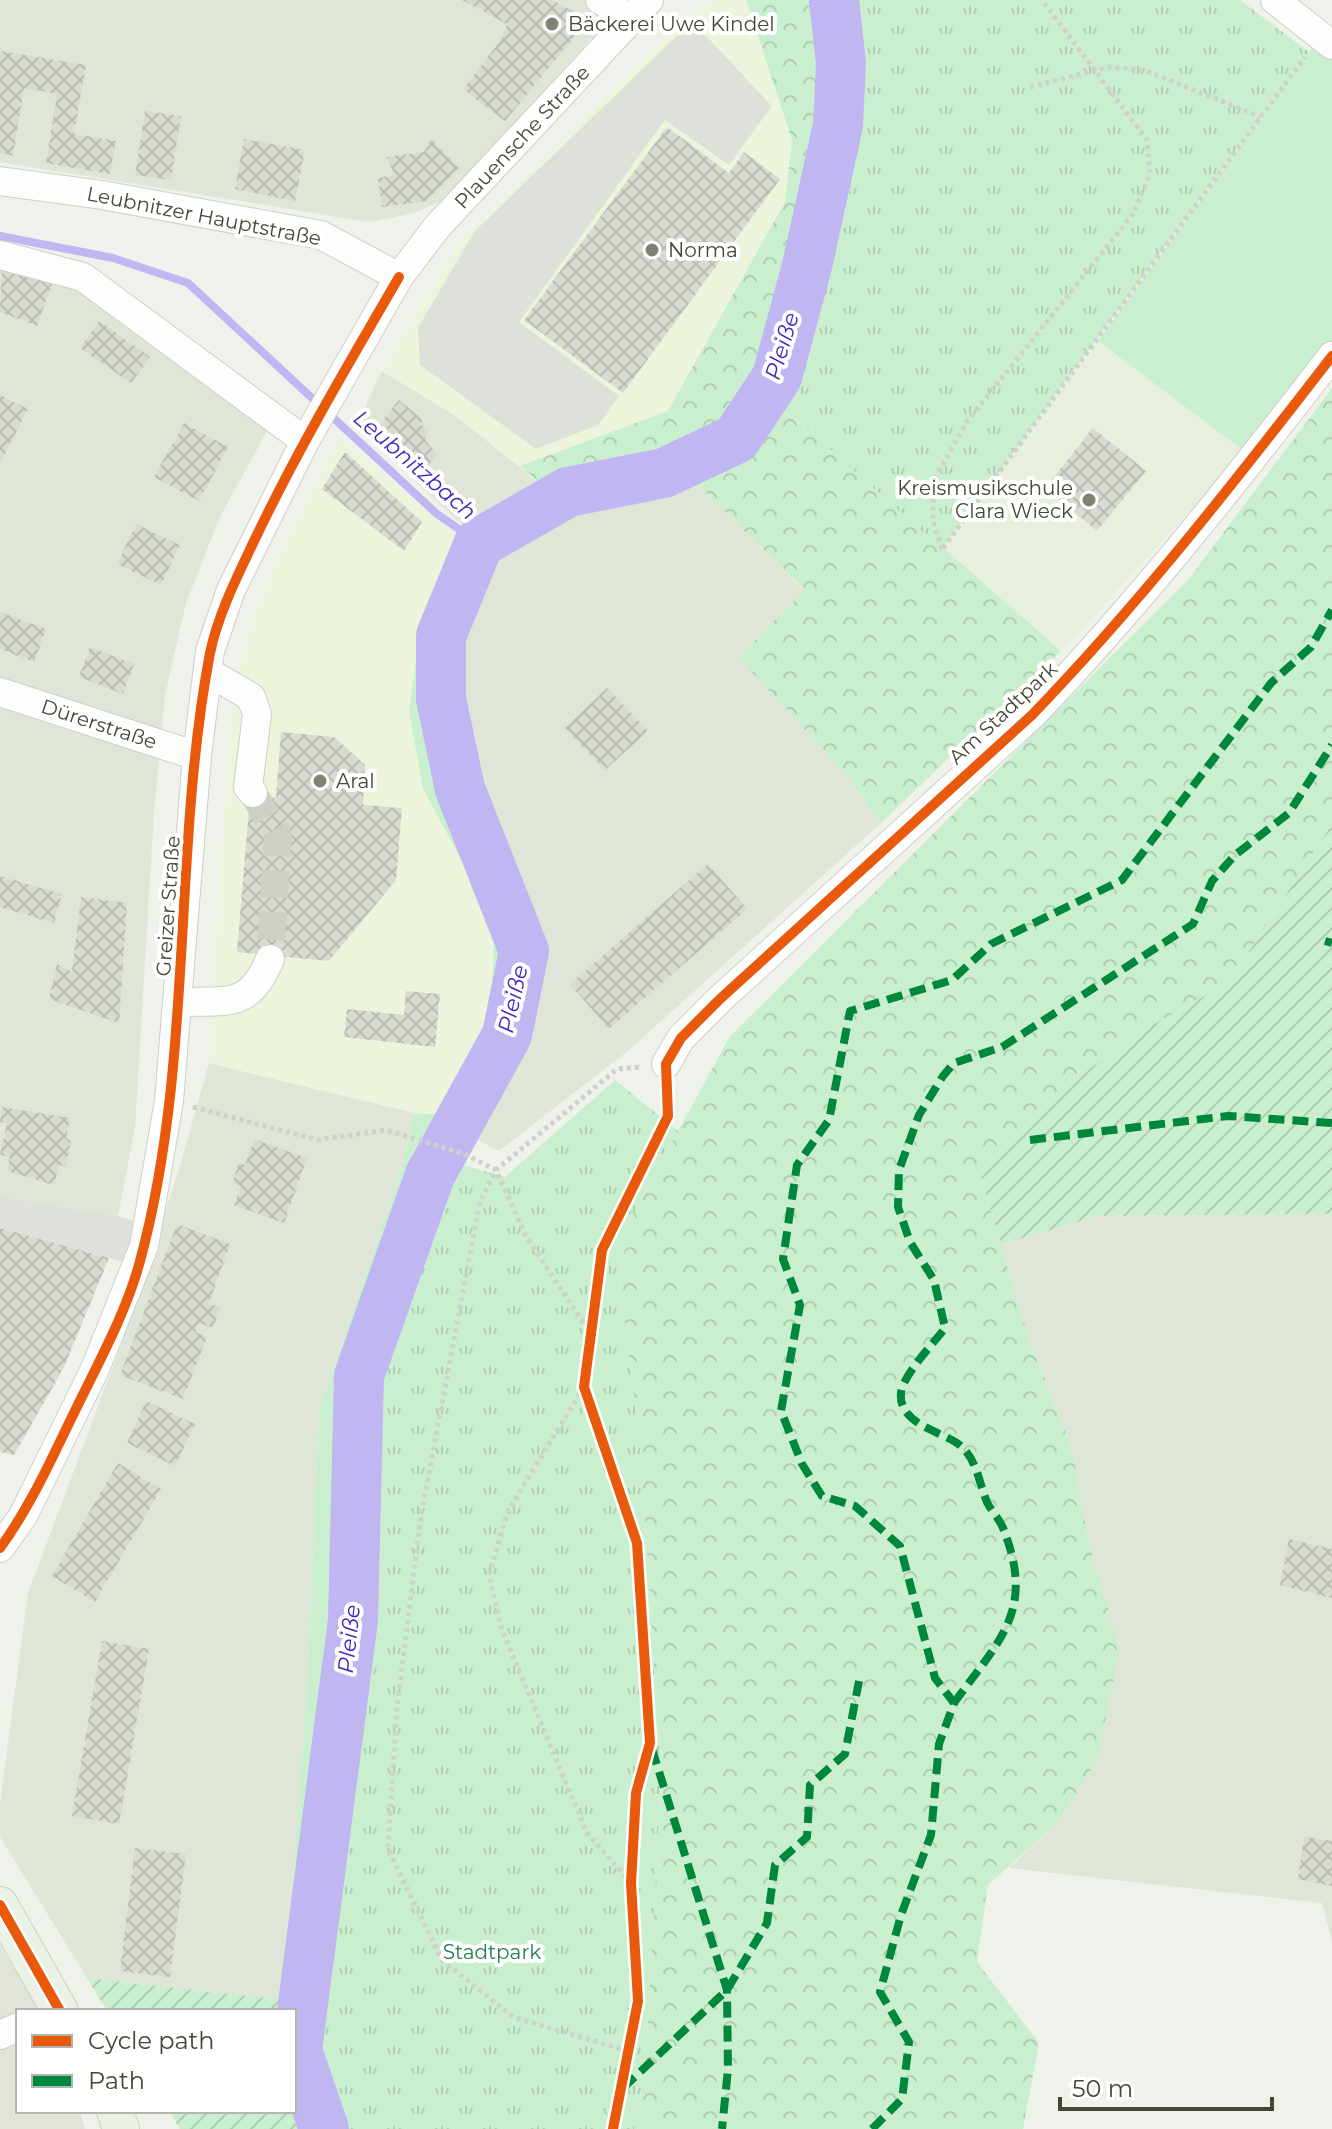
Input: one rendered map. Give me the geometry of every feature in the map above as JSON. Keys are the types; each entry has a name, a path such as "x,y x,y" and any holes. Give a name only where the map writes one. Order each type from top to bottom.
{"main road":[{"path":"0,1905 57,2009"}],"street":[{"path":"600,0 641,9"},
{"path":"1275,0 1326,40"},
{"name":"Plauensche Straße","path":"399,277 437,227 641,9"},
{"name":"Leubnitzer Hauptstraße","path":"0,181 102,195 321,235 399,277"},
{"path":"0,255 83,277 309,434"},
{"name":"Greizer Straße","path":"0,1548 23,1516 95,1369 139,1266 169,1101 197,756 210,651 231,590 309,434 399,277"},
{"name":"Am Stadtpark","path":"666,1064 681,1038 720,999 1032,715 1079,666 1194,529 1332,356"},
{"path":"208,672 251,697 257,714 248,787 253,793"},
{"name":"Dürerstraße","path":"0,692 197,756"},
{"path":"178,1002 234,1000 259,987 270,959"}],"path":[{"path":"1042,0 1147,140 1150,173 1133,214 966,423 933,482 933,521 942,549 1261,117 1326,40"},
{"path":"1030,87 1095,69 1144,70 1261,117"},
{"path":"628,2051 513,2017 442,1960 388,1849 397,1708 421,1516 480,1201 496,1170 617,1069 666,1064"},
{"path":"169,1101 318,1140 386,1130 464,1154 496,1170 526,1236 591,1335"},
{"path":"584,1387 508,1511 489,1575 502,1630 587,1833 631,1883"}],"shaded area":[{"path":"0,0 626,0 446,199 414,213 370,222 0,162"},
{"path":"713,0 746,0 792,140 784,202 668,411 520,466 454,414 382,371 462,238 692,15"},
{"path":"692,21 772,106 729,165 665,120 519,322 619,396 598,425 536,449 420,365 418,328 474,232"},
{"path":"0,262 59,277 268,429 220,517 186,603 165,695 154,813 135,1128 118,1216 0,1196"},
{"name":"Kreismusikschule Clara Wieck","path":"1098,341 1245,452 1061,651 942,549"},
{"path":"382,371 454,415 550,491 472,532 357,424"},
{"path":"339,438 461,540 420,631 464,865 494,939 492,996 478,1053 445,1116 415,1113 209,1063 229,744 240,667 249,632 274,565"},
{"path":"699,487 805,591 738,656 845,773 881,823 629,1050 499,1151 469,1135 508,1069 538,924 506,856 467,757 453,677 460,627 488,564 546,519 602,497"},
{"path":"209,1063 415,1113 398,1181 319,1410 307,1686 285,2000 87,1978 0,1837 0,1804 28,1593 127,1329 180,1166"},
{"path":"0,1196 118,1216 149,1225 139,1266 0,1228"},
{"path":"1332,1214 1332,1941 1322,1903 1009,1868 1056,1824 1089,1544 1072,1449 1028,1336 1001,1245 1096,1216"},
{"path":"0,1945 38,2009 16,2009 16,2113 81,2113 85,2129 0,2129"}],"green space":[{"path":"746,0 835,0 854,175 794,417 1061,651 881,823 845,773 738,657 805,590 699,487 678,458 550,491 520,466 668,411 785,202 792,140"},
{"path":"835,0 1240,0 1309,52 942,549 794,417 854,175"},
{"path":"1320,36 1332,45 1332,356 1245,452 1098,341"},
{"path":"1332,388 1332,824 1229,982 1142,1031 981,1177 1028,1336 1072,1449 1089,1544 1120,1650 1097,1760 1056,1824 988,1885 977,1962 1039,2043 1023,2129 634,2129 645,2071 661,1778 640,1441 618,1275 636,1208 730,1036 1188,580"},
{"path":"678,457 699,487 602,497 546,519 488,564 460,627 453,677 467,757 506,856 538,924 532,993 508,1069 469,1135 463,1165 420,1252 389,1331 380,1401 355,1743 320,2056 343,2129 301,2129 295,2113 296,2009 283,2009 307,1686 319,1410 398,1181 415,1113 445,1115 478,1053 492,996 494,939 464,865 423,789 409,711 420,631 461,540 562,485"},
{"path":"1332,824 1332,1214 1097,1216 1001,1245 981,1177 1040,1105 1142,1031 1229,982"},
{"name":"Stadtpark","path":"615,1080 678,1131 636,1208 618,1275 640,1441 661,1778 645,2071 634,2129 343,2129 320,2056 355,1743 380,1401 389,1330 420,1252 463,1165 505,1177"},
{"path":"87,1978 285,2000 283,2009 106,2009"},
{"path":"170,2113 295,2113 301,2129 180,2129"}],"building":[{"path":"462,0 552,0 576,13 579,31 505,121 463,89 502,39 507,24"},
{"path":"0,51 86,65 74,134 116,141 110,174 46,163 57,94 24,88 13,156 0,153"},
{"path":"145,111 181,116 171,180 135,175"},
{"name":"Norma","path":"667,127 729,173 744,152 780,179 623,393 524,320"},
{"path":"244,139 305,150 295,201 235,189"},
{"path":"431,139 459,168 426,201 382,207 378,178 395,175 386,157 424,152"},
{"path":"2,265 52,284 37,326 0,312"},
{"path":"99,321 150,357 131,383 80,348"},
{"path":"0,395 28,409 0,463"},
{"path":"399,400 423,420 420,424 428,430 425,440 437,455 426,468 381,423"},
{"path":"184,423 228,447 199,501 154,477"},
{"path":"1093,428 1146,471 1097,531 1045,488"},
{"path":"345,452 422,522 404,551 322,489"},
{"path":"136,524 180,545 161,585 117,564"},
{"path":"0,612 46,629 34,662 0,649"},
{"path":"90,647 134,664 123,694 79,677"},
{"path":"607,688 648,731 605,770 565,728"},
{"path":"281,732 334,737 365,765 363,805 402,808 396,880 329,961 237,952 250,796 276,798"},
{"path":"708,864 747,909 609,1029 570,984"},
{"path":"0,876 62,894 54,923 0,907"},
{"path":"81,897 127,903 119,1023 49,999 57,964 72,972"},
{"path":"406,991 440,994 435,1047 344,1037 347,1009 404,1015"},
{"path":"2,1107 70,1118 66,1139 71,1140 66,1166 59,1165 54,1185 7,1171 10,1157 0,1155 7,1123 0,1122"},
{"path":"254,1139 307,1158 284,1223 234,1205 241,1186 232,1183 239,1163 245,1165"},
{"path":"177,1224 230,1244 209,1303 220,1308 213,1328 199,1323 195,1332 207,1337 183,1399 120,1375"},
{"path":"0,1228 109,1258 64,1367 14,1455 0,1452"},
{"path":"146,1401 195,1424 175,1466 127,1443"},
{"path":"118,1463 161,1489 95,1602 52,1576"},
{"path":"1289,1539 1332,1549 1332,1598 1280,1585"},
{"path":"102,1641 149,1649 119,1824 72,1816"},
{"path":"1304,1837 1332,1841 1332,1886 1298,1879"},
{"path":"135,1848 186,1854 170,1977 120,1971"}],"waterway":[{"name":"Pleiße","path":"324,2129 297,2050 353,1620 359,1376 430,1175 507,1035 524,951 460,789 441,699 441,636 479,543 568,492 664,473 736,439 777,377 807,266 838,125 841,63 834,0"},
{"name":"Leubnitzbach","path":"0,236 113,258 188,283 437,514 479,543"}],"tunnel":[{"path":"253,793 278,835 270,959"}],"marked path":[{"path":"872,2129 902,2099 909,2042 880,1992 901,1915 931,1835 939,1744 954,1703 935,1678 900,1546 855,1506 822,1496 802,1464 781,1411 800,1305 783,1259 797,1165 829,1120 850,1011 952,980 991,944 1122,880 1271,683 1311,647 1332,610"},
{"path":"954,1703 986,1660 1008,1623 1016,1581 1003,1528 987,1502 969,1455 957,1443 913,1419 902,1403 901,1393 907,1378 945,1328 934,1280 910,1242 898,1207 899,1170 919,1115 954,1063 1002,1047 1193,924 1212,881 1235,855 1289,813 1332,745"},
{"path":"1325,941 1332,943"},
{"path":"1030,1140 1228,1116 1332,1123"},
{"path":"623,2088 727,1990 767,1923 775,1865 807,1837 810,1785 845,1754 859,1681"},
{"path":"652,1749 727,1990 728,2069 722,2129"}],"cycle path":[{"path":"0,1548 39,1484 100,1360 127,1301 140,1261 157,1186 168,1111 198,728 218,624 271,505 399,277"},
{"path":"613,2129 638,2001 631,1883 636,1793 650,1743 637,1543 584,1387 602,1250 668,1116 666,1064 681,1038 720,999 1032,715 1149,585 1332,356"},
{"path":"0,1905 59,2009"}],"place":[{"name":"Bäckerei Uwe Kindel","path":"552,24"},
{"name":"Norma","path":"652,250"},
{"name":"Kreismusikschule Clara Wieck","path":"1089,500"},
{"name":"Aral","path":"320,781"}]}
